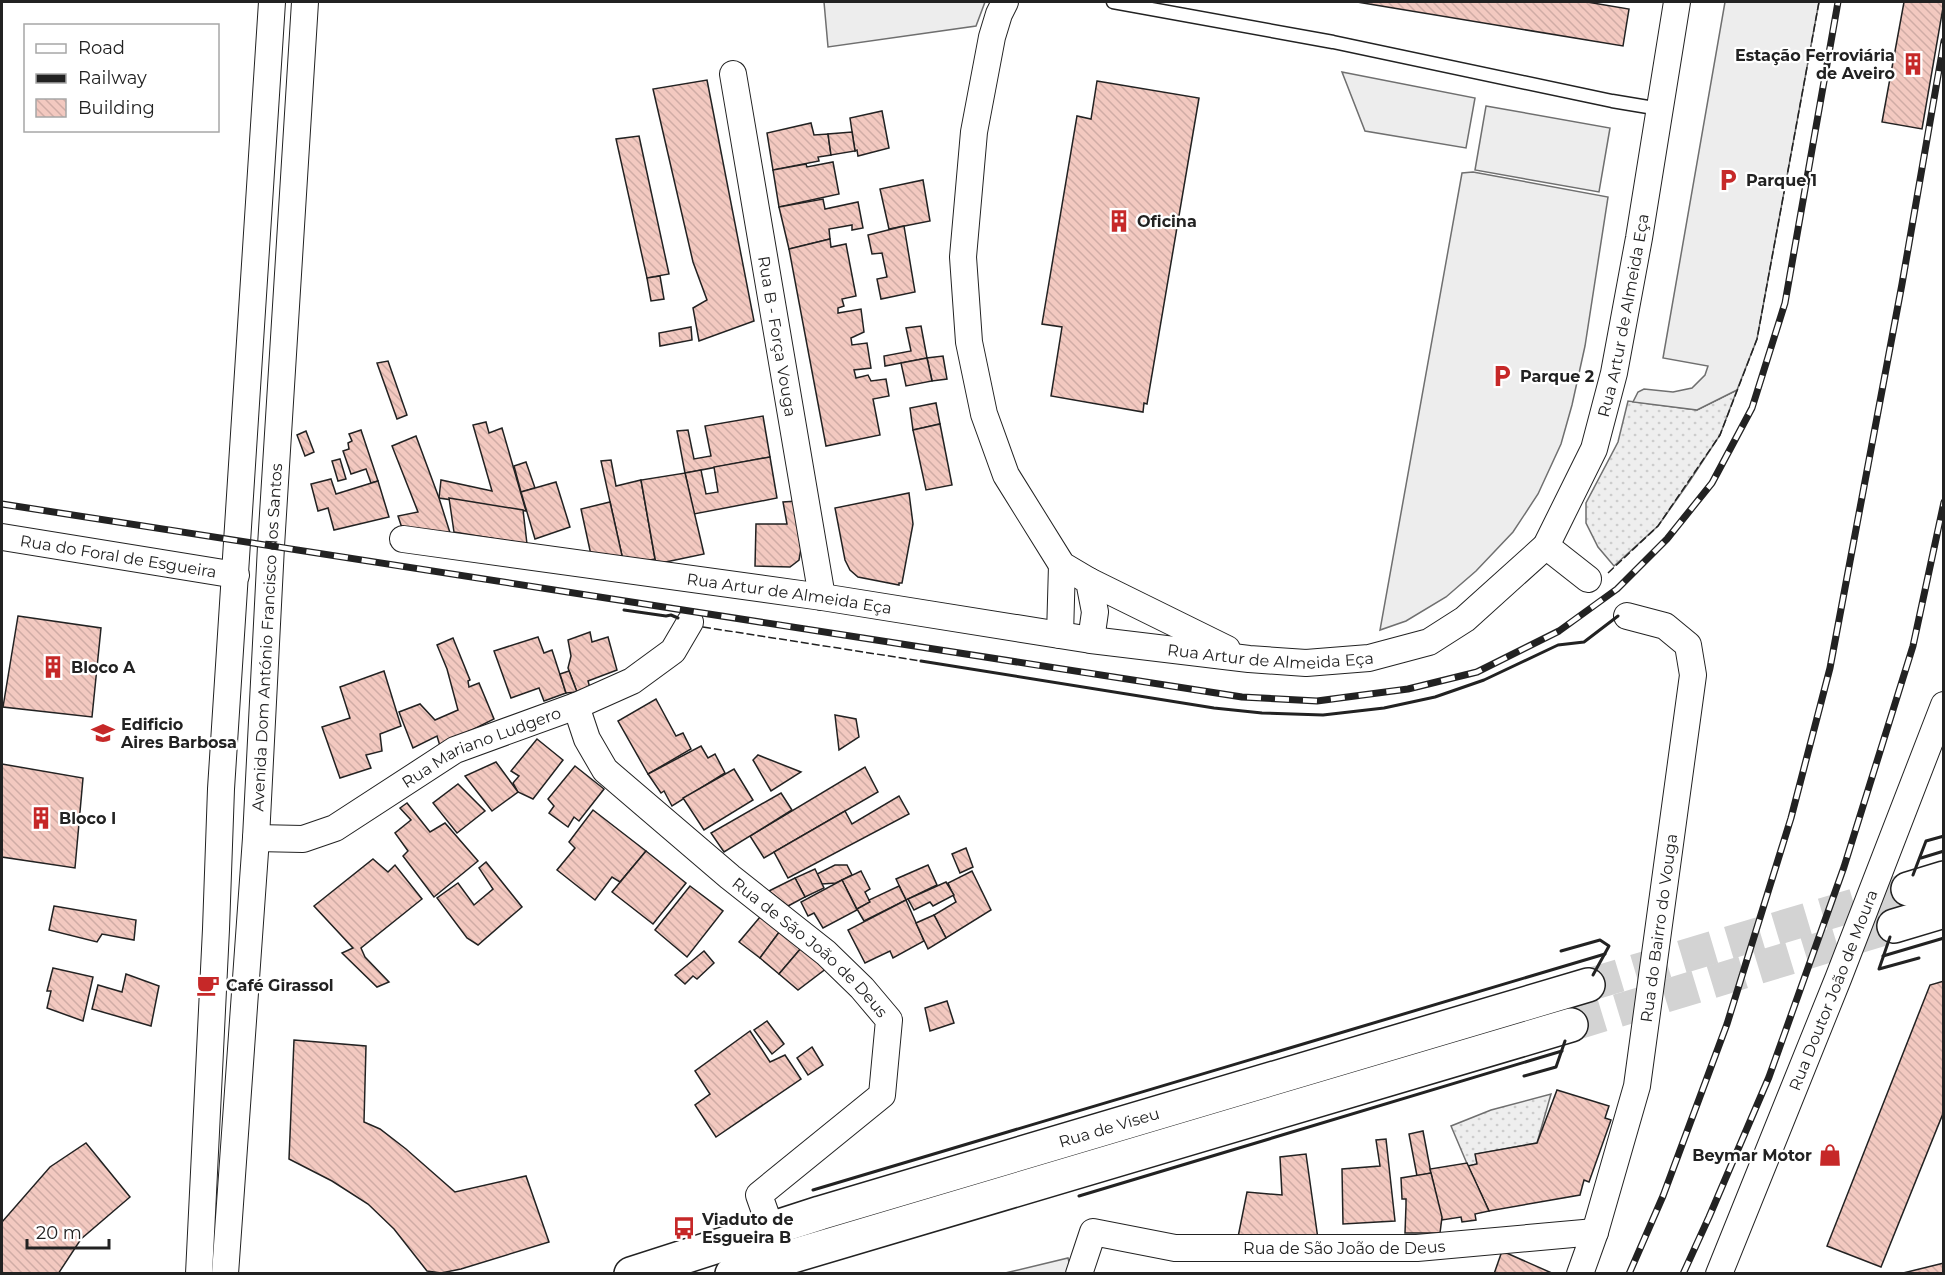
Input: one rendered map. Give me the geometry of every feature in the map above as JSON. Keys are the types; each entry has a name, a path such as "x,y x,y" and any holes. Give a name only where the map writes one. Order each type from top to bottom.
{"main road":[{"path":"1908,889 1944,878"},
{"path":"1894,926 1944,911"},
{"name":"Rua de Viseu","path":"631,1274 771,1229 1588,986"},
{"name":"Rua de Viseu","path":"732,1274 1571,1025"}],"street":[{"name":"Avenida Dom António Francisco dos Santos","path":"199,1274 221,789 272,2"},
{"name":"Avenida Dom António Francisco dos Santos","path":"225,1274 255,838 305,2"},
{"path":"1005,2 992,37 974,132 963,257 969,342 984,414 1006,475 1062,566 1185,630 1249,659"},
{"name":"Rua Artur de Almeida Eça","path":"402,539 822,597 1091,640 1249,659 1306,663 1369,658 1429,642 1465,619 1546,546 1594,449 1614,373 1677,2"},
{"name":"Rua B - Força Vouga","path":"733,74 822,597"},
{"name":"Rua do Foral de Esgueira","path":"2,537 236,575"},
{"path":"1546,546 1588,579"},
{"path":"1060,635 1062,566"},
{"path":"1089,581 1095,612 1091,640"},
{"name":"Rua do Bairro do Vouga","path":"1580,1274 1595,1232 1638,1086 1693,675 1688,645 1665,626 1627,616"},
{"name":"Rua Mariano Ludgero","path":"255,838 303,839 335,828 455,750 576,706 632,681 673,651 690,622"},
{"name":"Rua Doutor João de Moura","path":"1719,1274 1838,979 1944,705"},
{"name":"Rua de São João de Deus","path":"576,706 587,739 605,770 730,877 826,953 862,988 890,1020 882,1095 759,1195 771,1229"},
{"name":"Rua de São João de Deus","path":"1079,1274 1093,1232 1175,1248 1417,1248 1595,1232"}],"lane":[{"path":"1113,2 1333,42 1660,109"}],"shaded area":[{"path":"824,2 985,2 976,26 828,47"},
{"name":"Parque 1","path":"1725,2 1819,2 1757,339 1737,390 1697,410 1633,402 1638,392 1644,389 1673,392 1692,388 1705,375 1708,366 1663,358"},
{"path":"1342,72 1475,98 1466,148 1365,131"},
{"path":"1486,106 1610,128 1599,192 1475,170"},
{"name":"Parque 2","path":"1473,172 1608,197 1585,346 1561,444 1538,494 1513,532 1476,571 1446,597 1406,621 1380,630 1462,173"},
{"path":"1737,390 1720,435 1689,482 1658,526 1614,566 1598,547 1586,523 1586,503 1618,442 1628,401 1697,410"},
{"path":"1551,1094 1537,1143 1476,1154 1477,1164 1468,1166 1451,1126 1491,1110"},
{"path":"1068,1258 1072,1273 1001,1274"}],"building":[{"path":"1357,2 1587,2 1629,9 1623,46"},
{"name":"Estação Ferroviária de Aveiro","path":"1904,2 1944,2 1922,129 1882,122"},
{"path":"707,80 754,321 699,341 693,308 707,300 693,262 653,89"},
{"name":"Oficina","path":"1097,81 1199,98 1147,404 1144,403 1143,412 1051,396 1062,327 1042,324 1077,116 1091,119"},
{"path":"882,111 889,148 858,156 857,150 855,151 850,118"},
{"path":"811,123 814,135 828,134 831,155 818,157 819,161 773,170 767,133"},
{"path":"852,132 855,151 831,155 828,134"},
{"path":"639,136 669,274 647,278 616,139"},
{"path":"833,162 839,194 779,207 773,170"},
{"path":"923,180 930,221 889,229 880,189"},
{"path":"823,199 825,209 858,202 863,228 852,230 852,225 829,229 830,239 789,249 779,207"},
{"path":"904,226 915,292 881,299 877,279 887,277 882,253 872,254 868,235"},
{"path":"830,239 831,247 846,244 856,296 842,299 844,306 838,308 838,313 861,309 864,332 851,338 852,345 867,343 871,368 854,370 856,378 868,375 871,381 886,379 889,396 873,399 880,435 826,446 789,249"},
{"path":"660,276 664,299 651,301 647,278"},
{"path":"921,326 927,358 885,366 884,356 911,351 906,328"},
{"path":"691,327 692,340 660,346 659,333"},
{"path":"943,356 947,379 932,381 927,358"},
{"path":"927,358 932,381 906,386 901,363"},
{"path":"388,361 407,415 397,419 377,363"},
{"path":"936,403 940,424 913,430 910,408"},
{"path":"763,416 770,457 685,473 677,431 688,430 694,459 711,456 705,426"},
{"path":"486,422 489,433 502,428 526,511 439,498 441,480 492,491 473,425"},
{"path":"940,424 952,485 926,490 913,430"},
{"path":"361,430 378,481 371,483 366,469 351,474 343,451 349,449 348,443 352,441 349,434"},
{"path":"306,431 314,452 305,456 297,435"},
{"path":"416,436 452,539 403,531 398,516 418,512 392,446"},
{"path":"770,457 777,498 694,514 685,473 701,470 706,494 718,492 714,467"},
{"path":"340,459 346,479 338,481 332,461"},
{"path":"611,460 616,486 641,480 655,559 624,565 601,461"},
{"path":"526,462 535,488 521,492 514,466"},
{"path":"685,473 704,554 656,564 641,480"},
{"path":"331,479 336,494 378,481 389,517 334,530 328,508 318,511 311,484"},
{"path":"556,482 570,527 535,539 521,492"},
{"path":"909,493 913,524 902,583 899,585 858,577 850,570 845,560 835,508"},
{"path":"449,498 523,510 527,544 454,532"},
{"path":"797,501 803,537 799,560 790,567 755,566 756,524 787,524 783,502"},
{"path":"610,502 623,560 591,555 581,509"},
{"name":"Bloco A","path":"18,616 101,628 92,717 3,707"},
{"path":"590,632 592,642 608,637 617,670 588,681 590,688 577,692 568,668 571,656 568,640"},
{"path":"538,637 544,653 552,650 566,693 544,701 539,688 511,698 494,651"},
{"path":"453,638 470,680 468,681 469,687 479,683 494,719 440,746 437,736 413,748 399,712 420,704 435,720 458,710 447,669 437,645"},
{"path":"384,671 401,726 380,734 382,751 366,755 371,768 340,778 322,727 350,718 340,687"},
{"path":"569,671 577,692 566,693 560,674"},
{"path":"656,699 676,736 683,733 691,749 648,774 618,721"},
{"path":"835,715 856,719 859,737 839,750"},
{"path":"537,739 563,760 533,799 518,792 513,783 519,776 511,771"},
{"path":"701,746 708,758 715,754 725,773 672,806 664,791 661,793 648,774"},
{"path":"758,755 801,772 771,791 753,760"},
{"path":"496,762 518,792 492,811 465,776"},
{"name":"Bloco I","path":"2,764 83,778 75,868 2,857"},
{"path":"575,766 604,789 579,821 574,817 568,827 549,813 554,806 548,799"},
{"path":"865,767 878,792 764,858 750,836"},
{"path":"734,769 753,800 704,830 683,798"},
{"path":"458,784 485,811 457,833 433,803"},
{"path":"781,793 792,810 724,852 711,833"},
{"path":"899,796 909,814 788,878 774,852 845,811 852,824"},
{"path":"407,803 430,832 445,823 478,861 434,897 403,856 408,851 395,833 411,820 400,808"},
{"path":"593,810 646,851 620,882 612,877 595,900 557,870 575,848 569,842"},
{"path":"966,848 973,867 960,873 952,854"},
{"path":"646,851 686,883 653,924 612,892"},
{"path":"373,859 388,872 395,865 422,899 361,948 365,957 389,982 377,987 342,953 353,948 314,906"},
{"path":"486,862 522,907 478,945 467,938 437,898 458,883 474,905 493,889 479,868"},
{"path":"835,865 847,865 852,875 836,883 822,884 817,874"},
{"path":"928,865 937,885 906,900 896,879"},
{"path":"815,869 824,888 805,897 795,878"},
{"path":"861,871 870,889 865,892 870,902 857,909 842,880"},
{"path":"972,871 991,910 946,938 934,915 956,902 948,883"},
{"path":"795,878 805,897 788,906 769,891"},
{"path":"842,880 857,910 823,928 814,913 808,916 801,902"},
{"path":"946,882 954,895 933,906 930,902 914,910 908,899"},
{"path":"690,886 723,911 687,957 655,930"},
{"path":"899,886 906,900 864,921 857,909 870,902 869,900"},
{"path":"906,900 924,941 893,958 890,951 865,963 848,930"},
{"path":"54,906 136,920 134,940 102,934 97,942 49,930"},
{"path":"934,915 946,938 928,949 916,923"},
{"path":"760,917 780,931 760,958 739,942"},
{"path":"780,931 802,947 779,974 760,958"},
{"path":"802,947 827,968 798,990 779,974"},
{"path":"704,951 714,963 697,979 693,976 685,984 675,975"},
{"path":"53,968 93,977 83,1021 47,1008 51,991 47,991"},
{"path":"126,974 159,986 151,1026 92,1009 98,985 122,992"},
{"path":"1944,981 1944,1111 1881,1267 1827,1246 1930,985"},
{"path":"947,1001 954,1023 930,1031 925,1008"},
{"path":"767,1021 784,1044 772,1054 754,1030"},
{"path":"750,1031 770,1062 785,1055 801,1079 716,1137 695,1105 710,1094 695,1071"},
{"path":"294,1040 366,1046 364,1122 380,1129 406,1149 455,1192 526,1176 549,1242 461,1269 441,1273 427,1271 394,1229 368,1204 332,1181 289,1159"},
{"path":"812,1047 823,1065 808,1075 797,1058"},
{"path":"1557,1090 1609,1106 1605,1118 1611,1120 1589,1182 1584,1180 1580,1195 1489,1211 1468,1166 1477,1164 1475,1154 1537,1143"},
{"path":"1423,1131 1431,1173 1417,1176 1409,1134"},
{"path":"1386,1139 1395,1221 1343,1224 1342,1169 1380,1166 1376,1140"},
{"path":"86,1143 130,1197 81,1239 58,1274 2,1274 2,1222 50,1167"},
{"path":"1306,1154 1318,1239 1238,1237 1247,1192 1282,1195 1280,1157"},
{"path":"1467,1163 1489,1211 1475,1214 1476,1220 1462,1222 1461,1217 1442,1220 1430,1169"},
{"path":"1431,1173 1442,1217 1440,1233 1405,1233 1406,1199 1402,1199 1401,1178"},
{"path":"1502,1251 1554,1274 1494,1274"},
{"path":"1944,1263 1944,1274 1899,1274"}],"tunnel":[{"path":"1588,985 1908,889"},
{"path":"1571,1025 1894,926"}],"railway":[{"path":"2,504 1242,697 1317,701 1408,689 1477,672 1559,631 1617,589 1667,539 1712,483 1752,408 1785,303 1838,2"},
{"path":"1629,1274 1663,1196 1727,1024 1791,818 1830,668 1902,284 1944,41"},
{"path":"1683,1274 1769,1077 1844,867 1913,646 1944,502"}],"fence":[{"path":"1608,573 1658,526 1720,435 1757,339 1819,2"},
{"path":"703,627 921,661"}],"wall":[{"path":"624,610 671,615 678,618"},
{"path":"921,661 1214,708 1262,713 1323,715 1384,708 1435,697 1484,680 1558,645 1584,642 1618,616"},
{"path":"1913,875 1926,841 1944,836"},
{"path":"1921,858 1944,851"},
{"path":"1890,937 1879,969 1919,958"},
{"path":"1883,956 1944,938"},
{"path":"1561,951 1600,940 1609,946 1593,975"},
{"path":"813,1190 1605,954"},
{"path":"1524,1076 1556,1067 1565,1041"},
{"path":"1079,1196 1562,1051"}],"place":[{"name":"Estação Ferroviária de Aveiro","path":"1913,64"},
{"name":"Parque 1","path":"1728,180"},
{"name":"Oficina","path":"1119,221"},
{"name":"Parque 2","path":"1502,376"},
{"name":"Bloco A","path":"53,667"},
{"name":"Edificio Aires Barbosa","path":"103,733"},
{"name":"Bloco I","path":"41,818"},
{"name":"Café Girassol","path":"208,985"},
{"name":"Beymar Motor","path":"1830,1155"},
{"name":"Viaduto de Esgueira B","path":"684,1228"}]}
